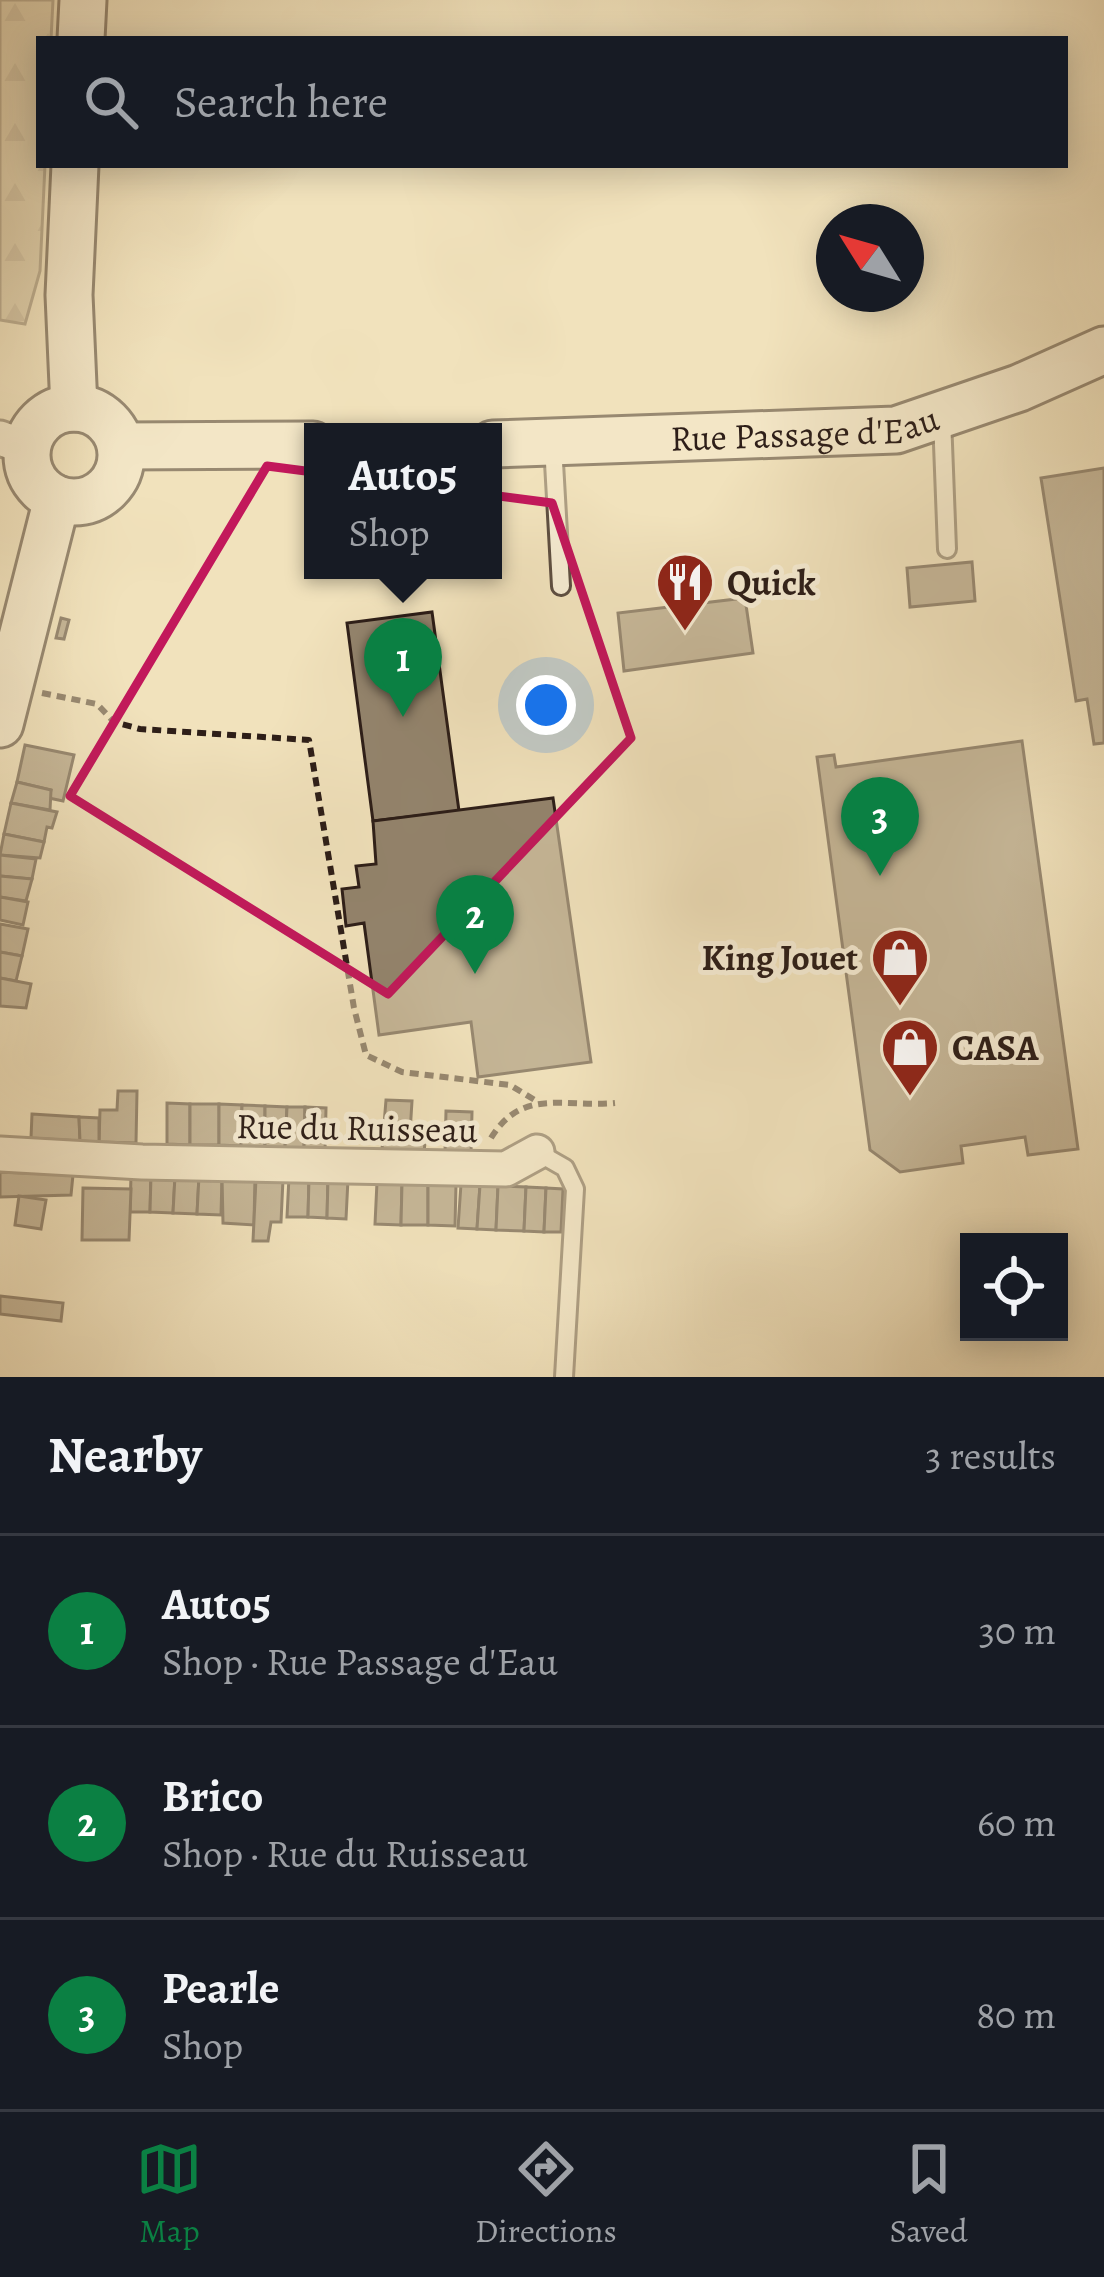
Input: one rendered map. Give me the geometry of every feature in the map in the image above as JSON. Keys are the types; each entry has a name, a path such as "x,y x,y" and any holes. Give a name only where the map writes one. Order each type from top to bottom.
{"street":[{"path":"81,36 82,0"},
{"path":"74,408 69,295 75,168"},
{"name":"Rue Passage d'Eau","path":"502,444 896,430 1019,388 1104,350"},
{"path":"74,408 95,413 112,426 121,446 121,463 105,492 74,502 46,493 14,443 61,410 74,408"},
{"path":"121,446 304,445"},
{"path":"5,705 58,499"},
{"name":"Rue du Ruisseau","path":"0,1154 142,1162 506,1169 537,1152"}],"lane":[{"path":"941,414 946,549"},
{"path":"553,444 561,586"},
{"name":"Rue du Ruisseau","path":"537,1152 565,1168 574,1189 564,1377"}],"path":[{"path":"5,705 97,704 114,722 140,729 309,740 366,1055 402,1072 510,1085 538,1102"}],"highlighted area":[{"path":"267,466 552,503 631,738 388,994 70,796"}],"green space":[{"path":"0,0 53,0 51,36 36,36 36,168 45,168 40,271 25,324 0,320"}],"building":[{"path":"1104,468 1104,743 1094,744 1087,699 1076,701 1041,478"},
{"path":"972,562 975,601 910,607 907,568"},
{"name":"Quick","path":"745,598 753,653 624,671 618,613"},
{"path":"432,612 459,811 373,821 347,623"},
{"path":"61,618 69,620 64,639 56,638"},
{"path":"1022,741 1078,1149 1028,1155 1025,1137 961,1146 963,1163 900,1172 870,1150 817,757 834,755 836,767"},
{"path":"25,745 74,755 63,801 49,798 51,790 17,782"},
{"path":"17,782 51,790 50,810 11,803"},
{"path":"553,798 591,1062 478,1077 471,1022 379,1035 364,923 346,926 342,889 359,887 356,866 376,864 373,821"},
{"path":"11,803 57,812 44,842 4,834"},
{"path":"4,834 44,842 40,858 0,855"},
{"path":"0,855 36,859 32,879 0,876"},
{"path":"0,876 32,879 26,901 0,897"},
{"path":"0,897 28,902 23,925 0,920"},
{"path":"0,924 28,929 22,956 0,952"},
{"path":"0,952 22,956 16,981 0,978"},
{"path":"0,978 31,984 26,1008 0,1006"},
{"path":"118,1091 137,1091 136,1143 99,1142 100,1110 117,1110"},
{"path":"386,1100 412,1101 410,1133 426,1134 424,1152 382,1149"},
{"path":"167,1103 190,1104 190,1145 167,1144"},
{"path":"190,1104 219,1104 219,1145 190,1145"},
{"path":"219,1104 242,1105 241,1146 219,1145"},
{"path":"242,1105 265,1106 265,1147 241,1146"},
{"path":"265,1106 287,1107 285,1148 265,1147"},
{"path":"287,1107 305,1107 304,1149 285,1148"},
{"path":"305,1107 326,1108 325,1150 304,1149"},
{"path":"446,1111 472,1112 471,1154 445,1152"},
{"path":"32,1114 79,1117 80,1141 31,1138"},
{"path":"79,1117 99,1118 99,1142 80,1141"},
{"path":"0,1172 73,1175 71,1195 0,1197"},
{"path":"131,1175 151,1175 150,1212 130,1212"},
{"path":"151,1175 175,1176 173,1213 150,1212"},
{"path":"175,1176 199,1176 197,1214 173,1213"},
{"path":"199,1176 222,1177 221,1215 197,1214"},
{"path":"255,1176 254,1225 223,1223 222,1177"},
{"path":"289,1177 309,1178 308,1217 287,1217"},
{"path":"309,1178 328,1178 327,1218 308,1217"},
{"path":"328,1178 348,1179 346,1219 327,1218"},
{"path":"256,1179 283,1179 281,1222 271,1222 268,1241 253,1241"},
{"path":"377,1182 402,1183 401,1225 375,1224"},
{"path":"402,1183 428,1184 428,1225 401,1225"},
{"path":"428,1184 456,1184 455,1226 428,1225"},
{"path":"461,1184 480,1185 477,1229 458,1228"},
{"path":"480,1185 498,1186 496,1230 477,1229"},
{"path":"498,1186 526,1187 524,1231 496,1230"},
{"path":"526,1187 546,1188 544,1232 524,1231"},
{"path":"83,1188 131,1189 129,1240 82,1240"},
{"path":"546,1188 563,1189 561,1232 544,1232"},
{"path":"19,1196 46,1200 41,1229 15,1225"},
{"path":"0,1296 63,1303 61,1321 0,1314"}],"place":[{"name":"Quick","path":"685,633"},
{"name":"Auto5","path":"403,717"},
{"name":"Pearle","path":"880,876"},
{"name":"Brico","path":"475,974"},
{"name":"King Jouet","path":"900,1008"},
{"name":"CASA","path":"910,1098"}]}
